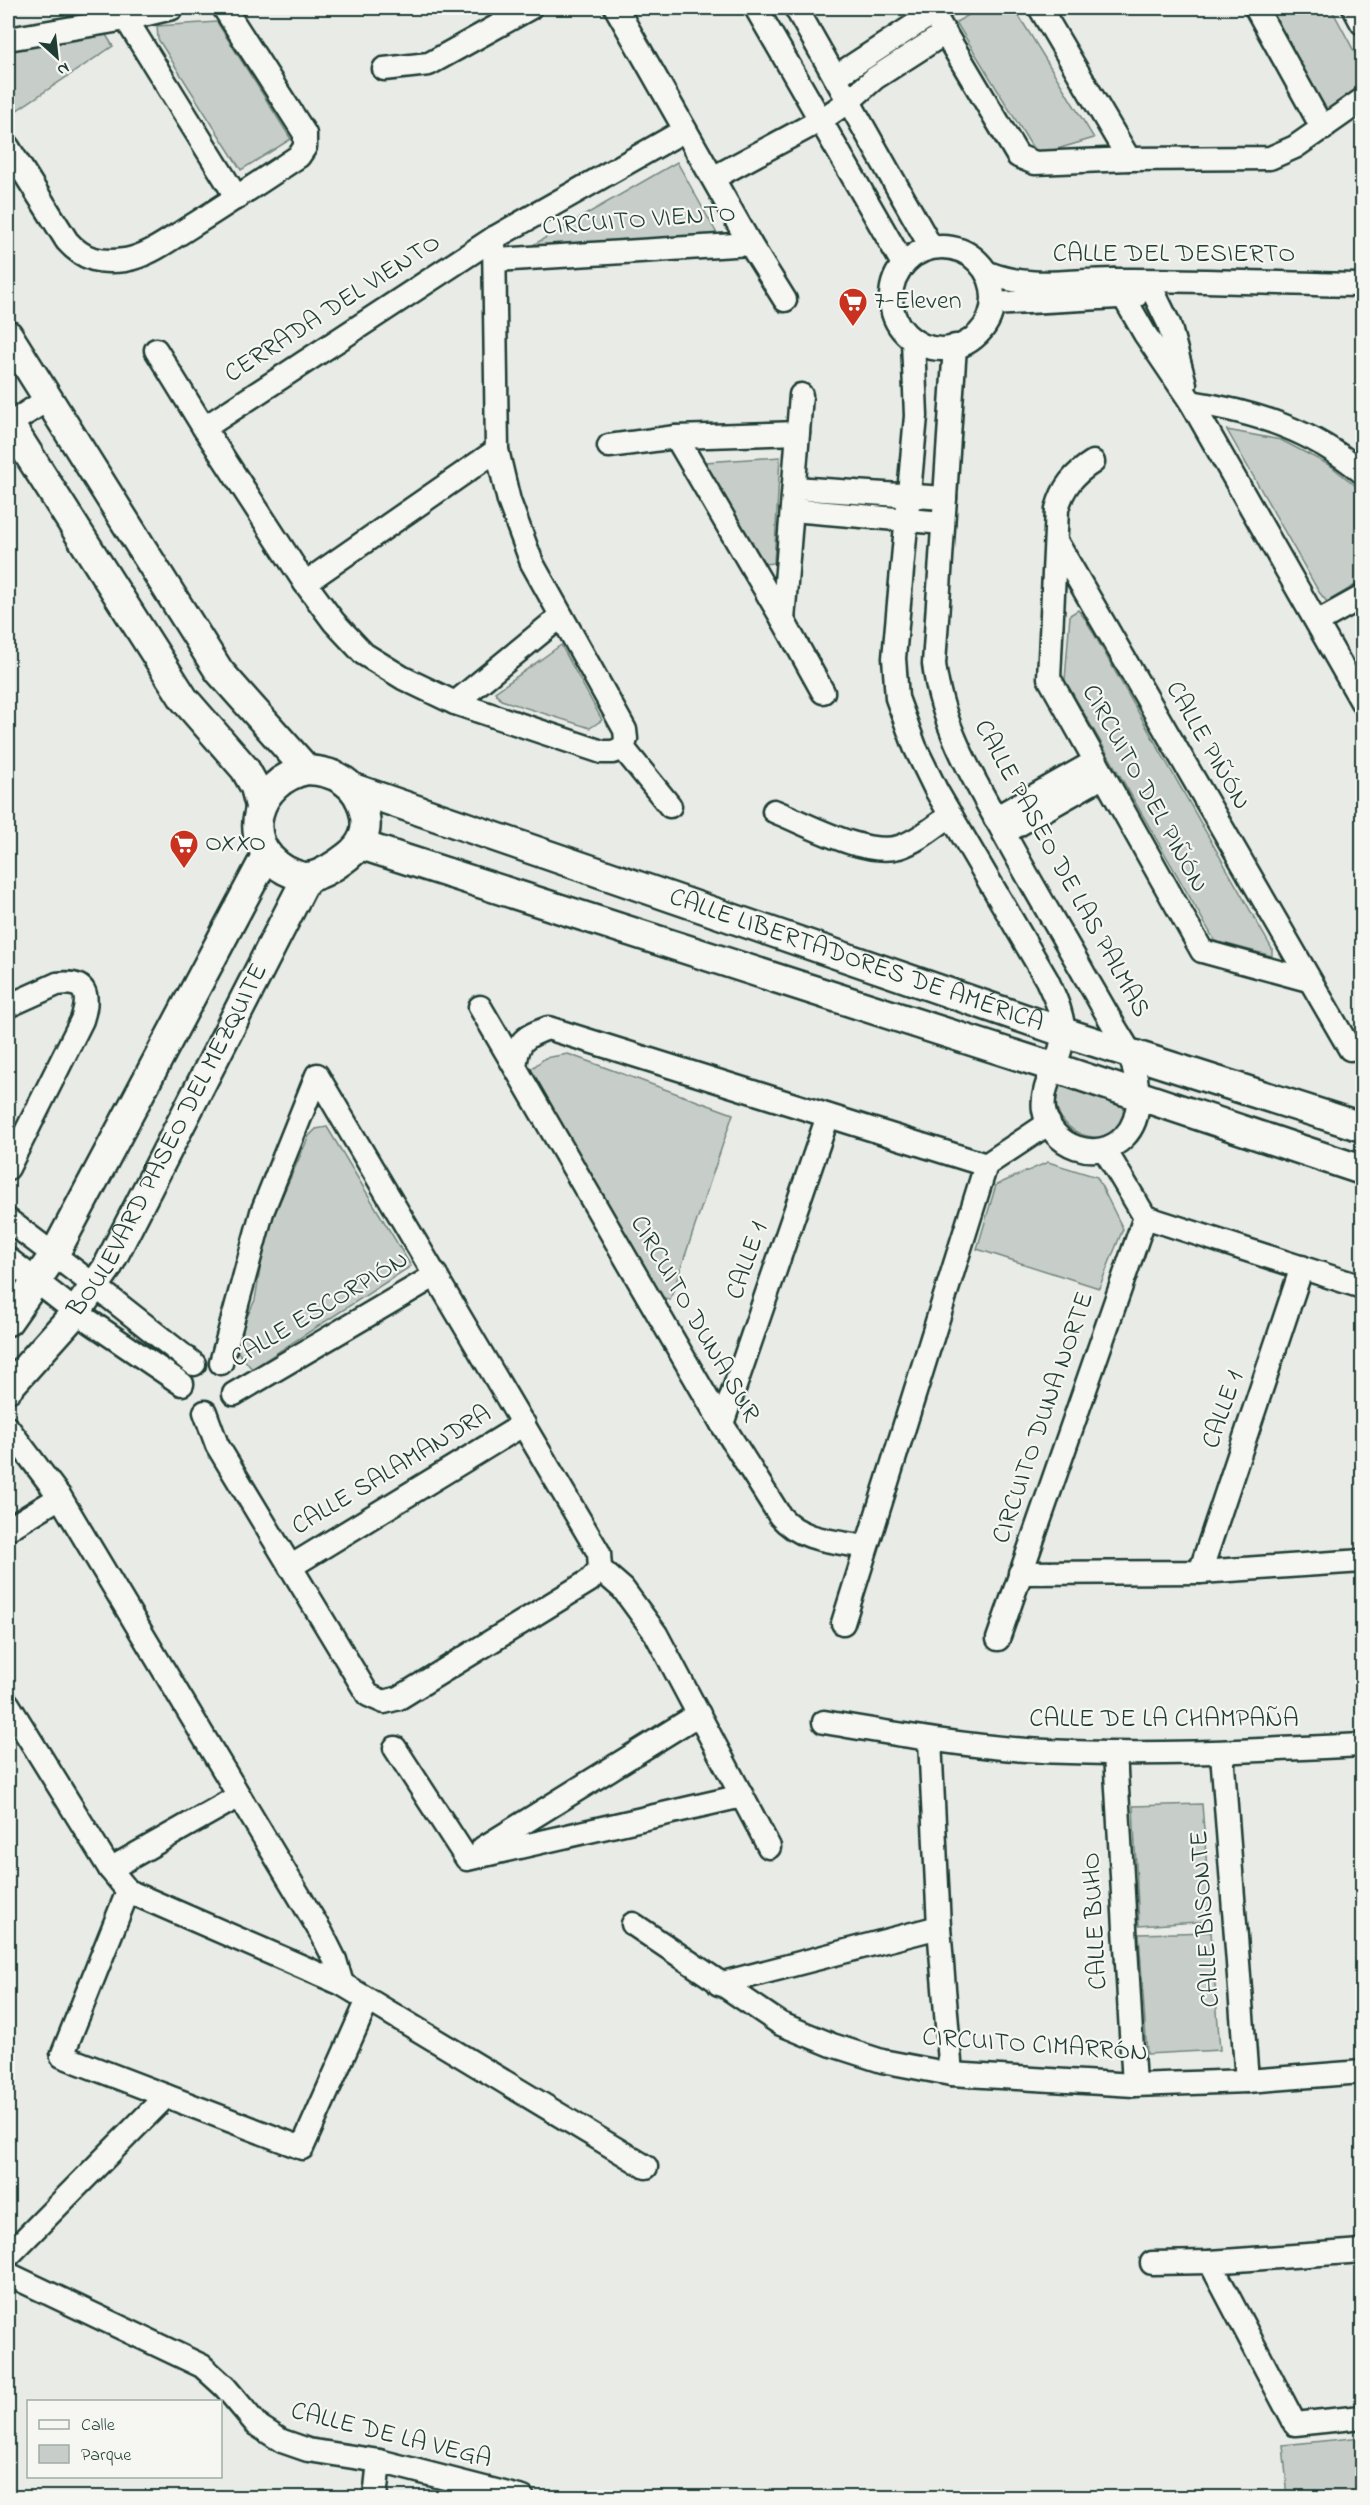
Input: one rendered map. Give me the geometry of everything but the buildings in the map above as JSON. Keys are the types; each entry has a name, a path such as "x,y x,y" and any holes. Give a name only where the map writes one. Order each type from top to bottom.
{"street":[{"path":"8,39 126,19 172,8"},
{"path":"8,147 67,241 78,254 91,260 125,260 149,252 237,198 299,156 305,147 305,134 224,8"},
{"path":"384,69 429,64 530,8"},
{"path":"616,8 685,130"},
{"path":"756,8 903,264"},
{"path":"1040,8 1130,159"},
{"path":"1256,8 1323,129"},
{"path":"1354,8 1362,23"},
{"path":"835,77 935,9 945,33 1018,156 1035,163 1130,159 1270,158 1295,147 1362,100"},
{"path":"774,38 800,14 931,247"},
{"path":"126,19 237,198"},
{"name":"CIRCUITO VIENTO","path":"709,172 817,113 849,101 874,78 945,33"},
{"name":"CIRCUITO VIENTO","path":"685,130 750,244 495,249 685,130"},
{"path":"750,244 786,300"},
{"path":"948,246 963,251 977,260 988,273 993,288 993,304 988,321 978,335 963,345 946,349 929,347 913,340 900,328 893,312 891,295 895,278 903,264 916,254 931,247 948,246"},
{"path":"156,350 305,584 334,622 364,654 403,678 455,703 602,752 613,752 623,748 626,739 625,730 532,563 508,501 497,450 495,249"},
{"name":"CERRADA DEL VIENTO","path":"204,428 495,249"},
{"name":"CALLE DEL DESIERTO","path":"988,273 1005,280 1028,284 1288,291 1362,299"},
{"name":"CALLE DEL DESIERTO","path":"1288,291 1362,285"},
{"path":"1119,288 1145,334 1191,402 1362,702"},
{"name":"CALLE DEL DESIERTO","path":"993,304 1119,288"},
{"path":"1152,288 1169,324 1191,402"},
{"path":"8,334 219,671 308,770"},
{"path":"913,340 916,416 894,658 897,698 915,747 936,790 1047,980 1059,1007 1063,1032 1044,1103 1049,1123 1055,1132 1073,1146 1094,1151 1105,1150 1117,1144 1134,1122 1138,1109 1137,1095"},
{"name":"CALLE PASEO DE LAS PALMAS","path":"955,346 934,664 937,692 970,773 1130,1053 1137,1095"},
{"path":"783,620 801,395"},
{"path":"48,399 8,424 184,699 245,769 255,787 260,806 258,831 267,854 278,866 292,874 307,877 335,864 361,845 365,815 359,796 353,788 332,774 308,770 295,772 279,781 266,795 260,806"},
{"path":"1191,402 1263,416 1294,428 1344,456 1362,472"},
{"path":"609,446 676,437 798,433"},
{"path":"676,437 823,692"},
{"path":"305,584 497,450"},
{"name":"CIRCUITO DEL PIÑÓN","path":"1093,462 1077,472 1061,493 1057,509 1049,678 1202,951 1308,980"},
{"path":"793,499 909,496 945,498"},
{"path":"793,499 907,520 944,523"},
{"name":"CALLE PIÑÓN","path":"1056,541 1350,1049"},
{"path":"1317,622 1362,597"},
{"path":"455,703 561,616"},
{"path":"623,748 669,806"},
{"path":"982,870 1004,834 1100,769"},
{"path":"936,790 970,773"},
{"name":"CALLE LIBERTADORES DE AMÉRICA","path":"353,788 1063,1032 1362,1127"},
{"path":"774,811 865,848 883,849 910,842 951,815"},
{"name":"CALLE LIBERTADORES DE AMÉRICA","path":"361,845 1053,1067 1362,1170"},
{"name":"BOULEVARD PASEO DEL MEZQUITE","path":"8,1321 54,1255 267,854"},
{"name":"BOULEVARD PASEO DEL MEZQUITE","path":"8,1388 76,1312 95,1286 307,877"},
{"path":"8,1006 65,982 83,988 87,999 82,1020 8,1167"},
{"name":"CIRCUITO DUNA SUR","path":"480,1007 722,1424 780,1516 790,1528 803,1535 866,1547"},
{"path":"515,1067 517,1048 528,1035 548,1028 986,1165"},
{"path":"221,1363 262,1212 317,1076 524,1424 598,1553 600,1569 623,1589 656,1634 769,1847"},
{"name":"CALLE 1","path":"722,1424 828,1116"},
{"path":"843,1623 986,1165 1049,1123"},
{"path":"1105,1150 1145,1216 1362,1287"},
{"name":"CIRCUITO DUNA NORTE","path":"998,1639 1145,1216"},
{"path":"8,1220 194,1364"},
{"path":"8,1259 76,1312 124,1342 182,1384"},
{"name":"CALLE 1","path":"1200,1572 1302,1267"},
{"name":"CALLE ESCORPIÓN","path":"234,1394 436,1275"},
{"path":"212,1360 221,1363 230,1371 234,1382 234,1394 223,1408 205,1412 195,1409 183,1394 182,1384 188,1369 194,1364 212,1360"},
{"path":"205,1412 217,1445 368,1695 384,1702 399,1698 589,1581 600,1569"},
{"name":"CALLE SALAMANDRA","path":"290,1567 524,1424"},
{"path":"8,1428 60,1497 322,1934 336,1960 342,1984"},
{"path":"8,1529 60,1497"},
{"path":"1020,1574 1200,1572 1362,1561"},
{"path":"8,1704 110,1869 128,1891 342,1984 646,2167"},
{"path":"467,1858 699,1714"},
{"name":"CALLE DE LA CHAMPAÑA","path":"824,1722 930,1740 1025,1750 1115,1754 1222,1753 1362,1744"},
{"path":"930,1740 939,1927 951,2074"},
{"path":"394,1748 467,1858"},
{"name":"CALLE BISONTE","path":"1222,1753 1247,2081"},
{"name":"CALLE BUHO","path":"1115,1754 1134,2085"},
{"path":"110,1869 239,1796"},
{"path":"467,1858 742,1796"},
{"path":"128,1891 62,2056 302,2148 368,2000"},
{"name":"CIRCUITO CIMARRÓN","path":"633,1924 782,2025 832,2045 882,2061 951,2074 1134,2085 1247,2081 1362,2072"},
{"path":"719,1984 939,1927"},
{"path":"8,2256 166,2096"},
{"path":"1152,2263 1210,2262 1362,2251"},
{"path":"1210,2262 1295,2424 1362,2417"},
{"name":"CALLE DE LA VEGA","path":"8,2274 202,2366 225,2387 256,2425 282,2441 308,2450 379,2461 523,2498"},
{"path":"375,2498 379,2461"}],"green space":[{"path":"981,8 1014,8 1094,138 1037,155 956,22"},
{"path":"1265,8 1331,8 1362,66 1362,89 1325,116"},
{"path":"217,22 291,139 241,170 158,39 157,26"},
{"path":"106,35 113,46 8,116 8,50"},
{"path":"677,162 720,239 535,254 531,246"},
{"path":"1227,430 1281,440 1331,466 1362,491 1362,581 1327,602 1319,592"},
{"path":"780,457 774,563 764,564 704,470 705,462"},
{"path":"1078,610 1086,620 1272,949 1272,956 1215,941 1065,680 1070,615"},
{"path":"561,645 602,720 590,728 501,700 495,692"},
{"path":"568,1054 733,1114 670,1300 657,1295 530,1070 545,1058"},
{"path":"1058,1085 1131,1104 1125,1120 1117,1131 1108,1136 1087,1136 1077,1132 1061,1118 1056,1100"},
{"path":"327,1127 411,1266 252,1369 233,1346 255,1300 266,1233 309,1136 316,1129"},
{"path":"1048,1162 1097,1177 1123,1229 1099,1288 977,1249 996,1185"},
{"path":"1202,1804 1211,1921 1139,1926 1133,1806"},
{"path":"1211,1932 1220,2050 1147,2054 1139,1934"},
{"path":"1362,2437 1362,2497 1288,2497 1283,2445"}],"place":[{"name":"7-Eleven","path":"853,328"},
{"name":"OXXO","path":"184,870"}]}
